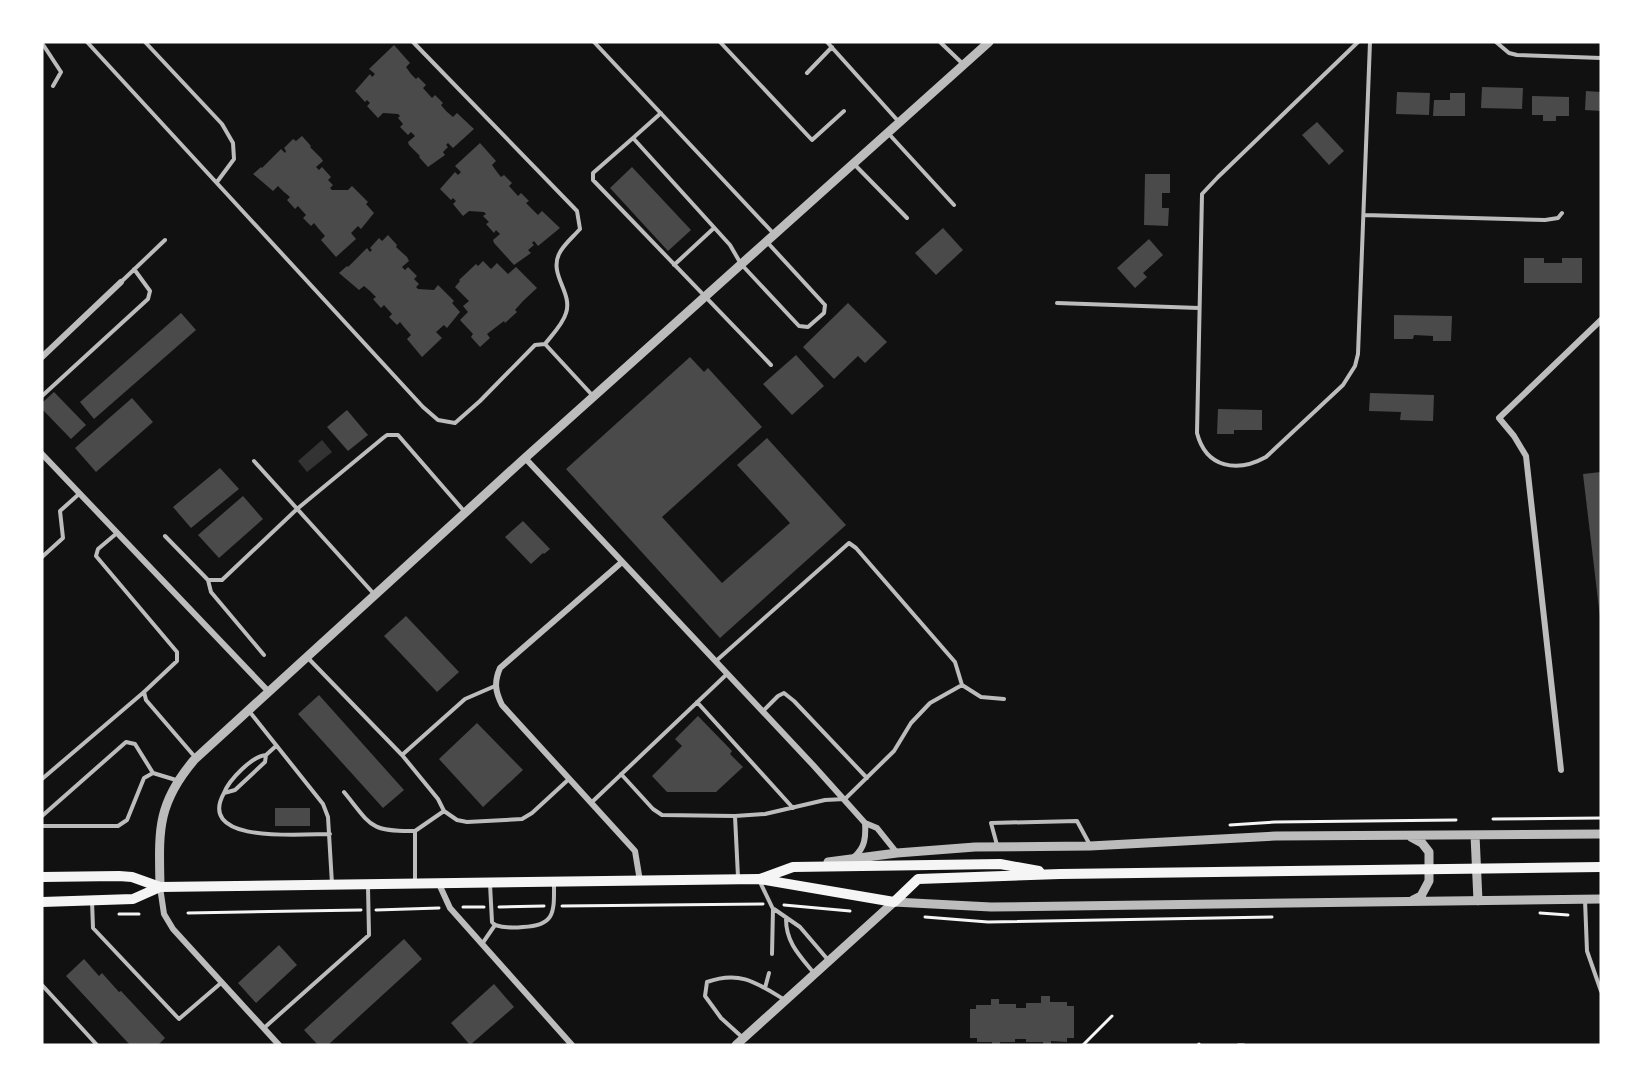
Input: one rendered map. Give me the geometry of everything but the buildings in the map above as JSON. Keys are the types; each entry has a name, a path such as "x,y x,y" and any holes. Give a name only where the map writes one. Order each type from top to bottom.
{"main road":[{"path":"759,879 793,867 1000,864 1060,874"},
{"path":"42,877 132,877 160,887 759,879 894,902 918,879 1060,874 1601,867"},
{"path":"42,902 133,899 160,887"}],"street":[{"path":"279,1045 172,929 164,914 160,887 160,830 166,802 177,780 196,758 248,709 989,42"},
{"path":"42,357 121,282"},
{"path":"1561,770 1526,456 1514,436 1499,418 1601,320"},
{"path":"42,454 268,691"},
{"path":"525,458 865,823 877,828 897,853"},
{"path":"622,562 500,668 495,686 502,705 635,851 640,881"},
{"path":"852,859 863,848 865,823"},
{"path":"793,867 897,853 997,846 1090,846 1276,836 1601,834"},
{"path":"1475,835 1478,901"},
{"path":"1408,902 1421,896 1429,881 1429,852 1422,843 1409,836"},
{"path":"440,884 450,908 572,1045"},
{"path":"740,1042 894,902 991,907 1066,907 1601,899"}],"lane":[{"path":"87,42 423,407 438,420 455,423 535,345 545,344 567,312 567,299 558,279 556,261 559,252 580,229 577,211 414,42"},
{"path":"145,42 222,124 233,143 234,159 217,182"},
{"path":"594,42 774,234"},
{"path":"720,42 812,140 844,111"},
{"path":"827,42 899,122"},
{"path":"940,42 963,64"},
{"path":"1358,42 1202,194 1197,433 1205,452 1220,463 1232,467 1255,463 1266,457 1343,385 1355,366 1358,354 1370,42"},
{"path":"1496,42 1509,53 1517,55 1601,58"},
{"path":"42,43 61,72 53,86"},
{"path":"807,73 832,47"},
{"path":"661,113 593,173 593,180 771,365"},
{"path":"887,133 954,205"},
{"path":"633,138 730,245 741,264 799,326 808,327 824,313 825,305 766,242"},
{"path":"854,163 907,218"},
{"path":"1364,215 1545,220 1558,218 1562,213"},
{"path":"674,265 714,228"},
{"path":"121,282 165,240"},
{"path":"42,396 148,299 150,291 134,269"},
{"path":"1057,303 1199,308"},
{"path":"545,344 593,397"},
{"path":"208,580 222,580 297,509 383,438 392,434 398,435 466,512"},
{"path":"254,460 374,595"},
{"path":"42,557 63,538 60,511 80,493"},
{"path":"42,779 177,661 177,652 96,556 98,549 117,533"},
{"path":"165,536 208,580 211,592 264,655"},
{"path":"716,661 849,543 856,548 955,662 962,686 981,697 1004,699"},
{"path":"306,657 402,755 438,799 444,811 457,820 466,822 522,819 532,813 569,778"},
{"path":"592,802 727,674"},
{"path":"402,755 465,699 495,686"},
{"path":"621,774 653,809 662,815 765,814 825,800 844,799 894,751 911,723 930,704 962,686"},
{"path":"144,692 146,700 196,758"},
{"path":"763,712 778,696 784,693 794,700 867,777"},
{"path":"697,702 794,809"},
{"path":"248,709 323,804 328,817 330,834 332,884"},
{"path":"42,816 126,742 135,744 153,773 177,780"},
{"path":"276,746 266,755 258,756 250,762 228,783 219,803 220,813 235,829 254,833 330,834"},
{"path":"224,793 235,790 265,762 266,755"},
{"path":"42,826 118,826 127,820 144,778 153,773"},
{"path":"344,792 372,826 382,831 415,831 444,811"},
{"path":"735,816 738,879"},
{"path":"997,846 991,823 1077,821 1090,846"},
{"path":"415,831 415,883"},
{"path":"759,879 772,907 800,927 829,961"},
{"path":"495,926 506,928 538,926 548,921 554,906 554,882"},
{"path":"490,883 490,916 495,926"},
{"path":"264,1028 369,935 368,885"},
{"path":"1585,899 1587,951 1601,991"},
{"path":"92,901 93,928 179,1019 222,982"},
{"path":"772,907 772,954"},
{"path":"786,919 786,932 793,948 815,974"},
{"path":"482,944 495,926"},
{"path":"765,988 769,973"},
{"path":"740,1042 705,996 707,982 722,976 738,977 755,981 786,1000"},
{"path":"42,985 97,1045"}],"path":[{"path":"1493,819 1601,818"},
{"path":"189,913 554,906 772,907 850,911"},
{"path":"1083,1045 1112,1016"},
{"path":"1238,1045 1244,1045"}],"shaded area":[{"path":"322,440 332,452 307,472 298,461"}]}
